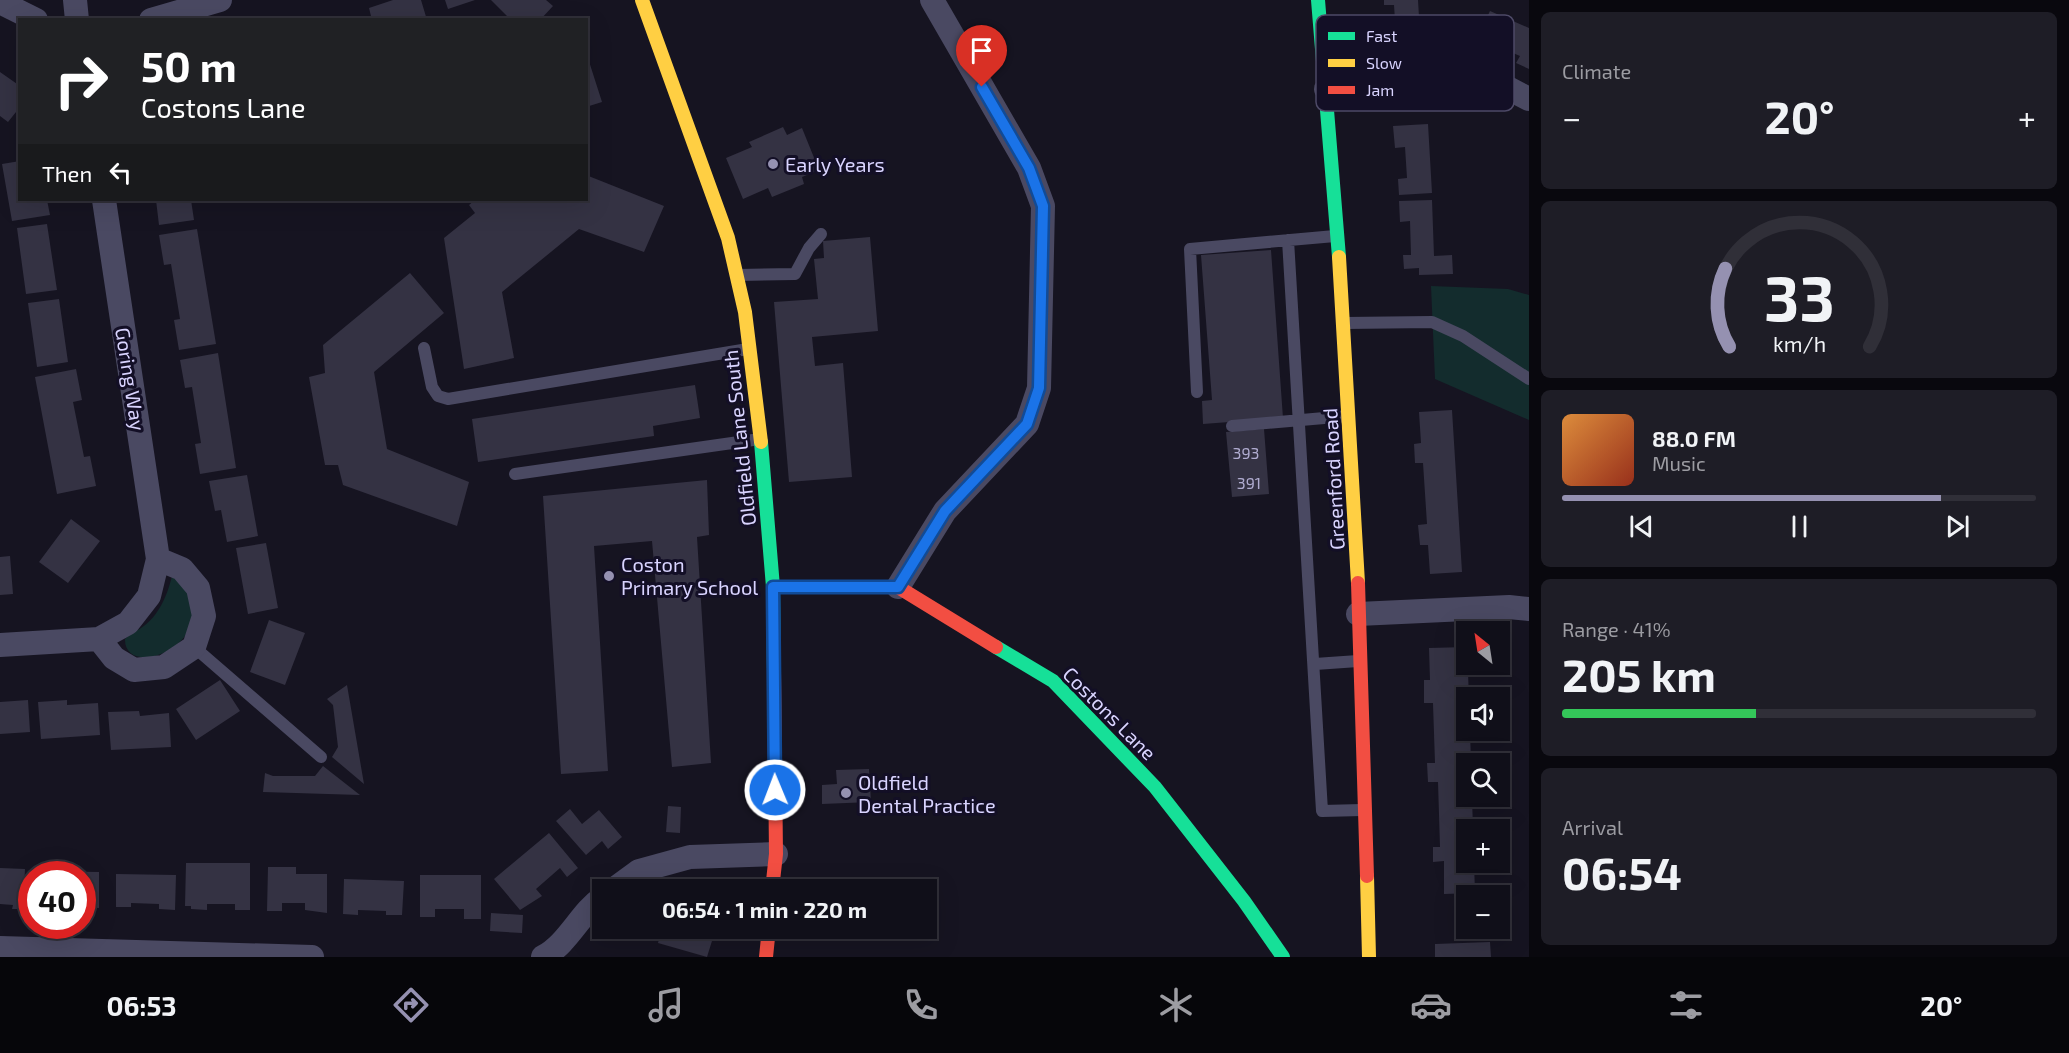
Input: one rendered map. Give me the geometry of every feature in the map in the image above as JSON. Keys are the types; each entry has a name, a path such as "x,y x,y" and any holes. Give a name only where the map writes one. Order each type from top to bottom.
{"street":[{"path":"0,2 14,0"},
{"path":"75,0 77,18"},
{"path":"158,18 220,0"},
{"name":"Oldfield Lane South","path":"642,0 728,238 750,349 761,439 773,587 776,854 773,879"},
{"path":"773,587 898,587 945,511 1027,424 1039,388 1043,206 1029,168 932,0"},
{"name":"Greenford Road","path":"1318,0 1319,15"},
{"path":"0,2 32,18"},
{"path":"1514,91 1529,99"},
{"name":"Greenford Road","path":"1327,111 1350,416 1369,957"},
{"name":"Goring Way","path":"0,645 99,639 128,623 149,596 158,559 104,201"},
{"path":"99,639 114,658 134,670 165,667 194,647 204,616 198,588 182,569 158,559"},
{"name":"Costons Lane","path":"898,587 1053,681 1155,787 1244,901 1283,957"},
{"path":"1358,614 1509,607 1529,609"},
{"path":"628,879 639,871 690,857 776,854"},
{"path":"543,957 552,952 592,904"},
{"path":"766,957 768,939"},
{"path":"0,948 312,957"}],"lane":[{"path":"736,275 795,274 809,248 821,234"},
{"path":"1197,392 1190,249 1336,236"},
{"path":"1288,240 1322,811 1364,810"},
{"path":"1344,323 1432,322 1463,336 1529,379"},
{"path":"424,348 432,387 438,396 448,399 750,349"},
{"path":"1232,426 1350,416"},
{"path":"515,474 761,439"},
{"path":"194,647 321,757"},
{"path":"1315,664 1359,661"}],"green space":[{"path":"1431,286 1508,289 1529,295 1529,420 1435,379"},
{"path":"178,574 194,604 192,624 173,648 147,657 136,656 128,650 125,639 153,618 165,598 172,576"}],"building":[{"path":"393,0 421,0 426,18 372,18 369,8"},
{"path":"445,0 475,0 448,9"},
{"path":"491,0 546,0 553,6 542,18 509,18"},
{"path":"1384,0 1418,0 1419,15 1395,15 1394,5 1384,5"},
{"path":"1514,21 1529,28 1529,69 1516,63 1520,56 1514,53"},
{"path":"588,58 602,102 588,106"},
{"path":"0,72 18,85 18,110 8,122 0,116"},
{"path":"1428,124 1432,193 1399,195 1398,179 1407,178 1405,147 1395,148 1393,126"},
{"name":"Early Years","path":"783,127 787,135 802,128 819,170 802,177 804,184 772,197 768,188 743,199 726,158 752,147 749,142"},
{"path":"18,161 18,201 47,201 50,215 12,221 2,164"},
{"path":"588,176 664,206 644,252 579,229 502,292 514,358 464,369 444,238 475,213 469,205 474,201 588,201"},
{"path":"1432,200 1434,256 1452,255 1453,274 1419,275 1419,268 1404,269 1403,255 1411,255 1410,221 1400,222 1399,201"},
{"path":"156,201 191,201 194,220 159,225"},
{"path":"47,224 57,290 26,294 17,228"},
{"path":"197,229 216,344 179,350 174,320 180,319 171,264 164,265 159,235"},
{"path":"870,237 878,331 812,337 815,366 843,363 852,477 789,482 774,302 818,299 814,259 824,258 823,241"},
{"path":"1271,250 1283,418 1203,424 1202,401 1212,400 1201,255"},
{"path":"410,273 444,313 374,372 387,449 469,482 457,526 343,485 338,465 325,465 309,377 325,373 323,345"},
{"path":"59,299 68,362 37,367 28,303"},
{"path":"218,353 236,468 200,474 195,444 201,443 192,387 185,388 180,360"},
{"path":"76,369 82,400 73,402 84,457 90,456 96,486 57,494 35,377"},
{"path":"695,385 700,418 653,426 654,436 478,462 472,419"},
{"path":"1452,410 1462,572 1430,574 1428,545 1420,545 1418,525 1427,524 1423,463 1415,463 1414,444 1421,443 1419,412"},
{"path":"1264,429 1269,494 1232,497 1226,432"},
{"path":"247,475 258,536 227,542 221,510 215,511 209,481"},
{"path":"707,480 709,535 697,537 711,763 672,767 652,541 594,546 608,771 561,774 543,496"},
{"path":"71,519 100,541 68,583 39,562"},
{"path":"266,543 278,608 248,614 236,548"},
{"path":"10,556 13,594 0,595 0,557"},
{"path":"269,620 305,633 285,685 250,672"},
{"path":"1456,647 1456,675 1468,675 1469,687 1456,687 1456,741 1470,741 1471,753 1456,753 1456,807 1472,807 1473,819 1456,819 1456,873 1474,873 1475,885 1456,885 1456,894 1444,894 1444,861 1433,862 1433,847 1440,847 1438,782 1428,782 1427,763 1435,763 1433,703 1424,703 1424,680 1430,680 1429,648"},
{"path":"220,680 240,711 196,740 176,709"},
{"path":"347,685 364,784 332,757 338,747 333,705 327,699"},
{"path":"28,700 30,732 0,734 0,702"},
{"path":"67,700 67,705 98,703 100,735 41,739 38,702"},
{"path":"139,711 140,716 169,713 171,747 111,750 108,712"},
{"path":"323,766 360,795 263,792 265,773 273,776 315,776"},
{"name":"Oldfield Dental Practice","path":"869,769 871,802 822,804 822,785 837,784 836,770"},
{"path":"668,806 681,807 680,833 666,832"},
{"path":"570,809 582,824 599,810 622,837 608,849 602,841 586,855 556,821"},
{"path":"549,833 578,868 567,877 560,868 536,889 542,896 520,910 494,879"},
{"path":"186,863 250,863 250,910 235,910 235,904 207,904 207,910 191,909 191,906 185,906"},
{"path":"268,867 296,867 296,874 327,874 327,913 305,910 305,903 282,903 282,911 267,911"},
{"path":"0,868 18,869 18,909 12,909 13,905 0,904"},
{"path":"96,872 99,872 99,908 96,908"},
{"path":"116,874 176,875 175,910 159,909 159,904 131,903 131,907 116,907"},
{"path":"420,875 481,875 481,919 464,919 464,909 435,909 435,917 420,917"},
{"path":"344,879 404,881 402,915 386,915 386,911 358,910 358,915 343,914"},
{"path":"491,913 523,915 522,933 490,931"},
{"path":"659,939 713,939 707,957 658,943"},
{"path":"1490,942 1491,957 1435,957 1435,944"}],"traffic: fast":[{"path":"1318,0 1319,15"},
{"path":"1327,111 1339,257"},
{"path":"761,442 773,587 774,671"},
{"path":"996,647 1053,681 1155,787 1244,901 1283,957"}],"traffic: slow":[{"path":"642,0 728,238 745,312 761,442"},
{"path":"1339,257 1358,583"},
{"path":"1367,876 1369,957"}],"traffic: jam":[{"path":"1358,583 1367,876"},
{"path":"773,587 898,587 996,647"},
{"path":"773,879 776,854 774,671"},
{"path":"766,957 768,939"}],"place":[{"name":"Early Years","path":"773,164"},
{"name":"Coston Primary School","path":"609,576"},
{"name":"Oldfield Dental Practice","path":"846,793"}],"route":[{"path":"775,790 773,587 898,587 945,511 1027,424 1039,388 1043,206 1029,168 982,87"}]}
